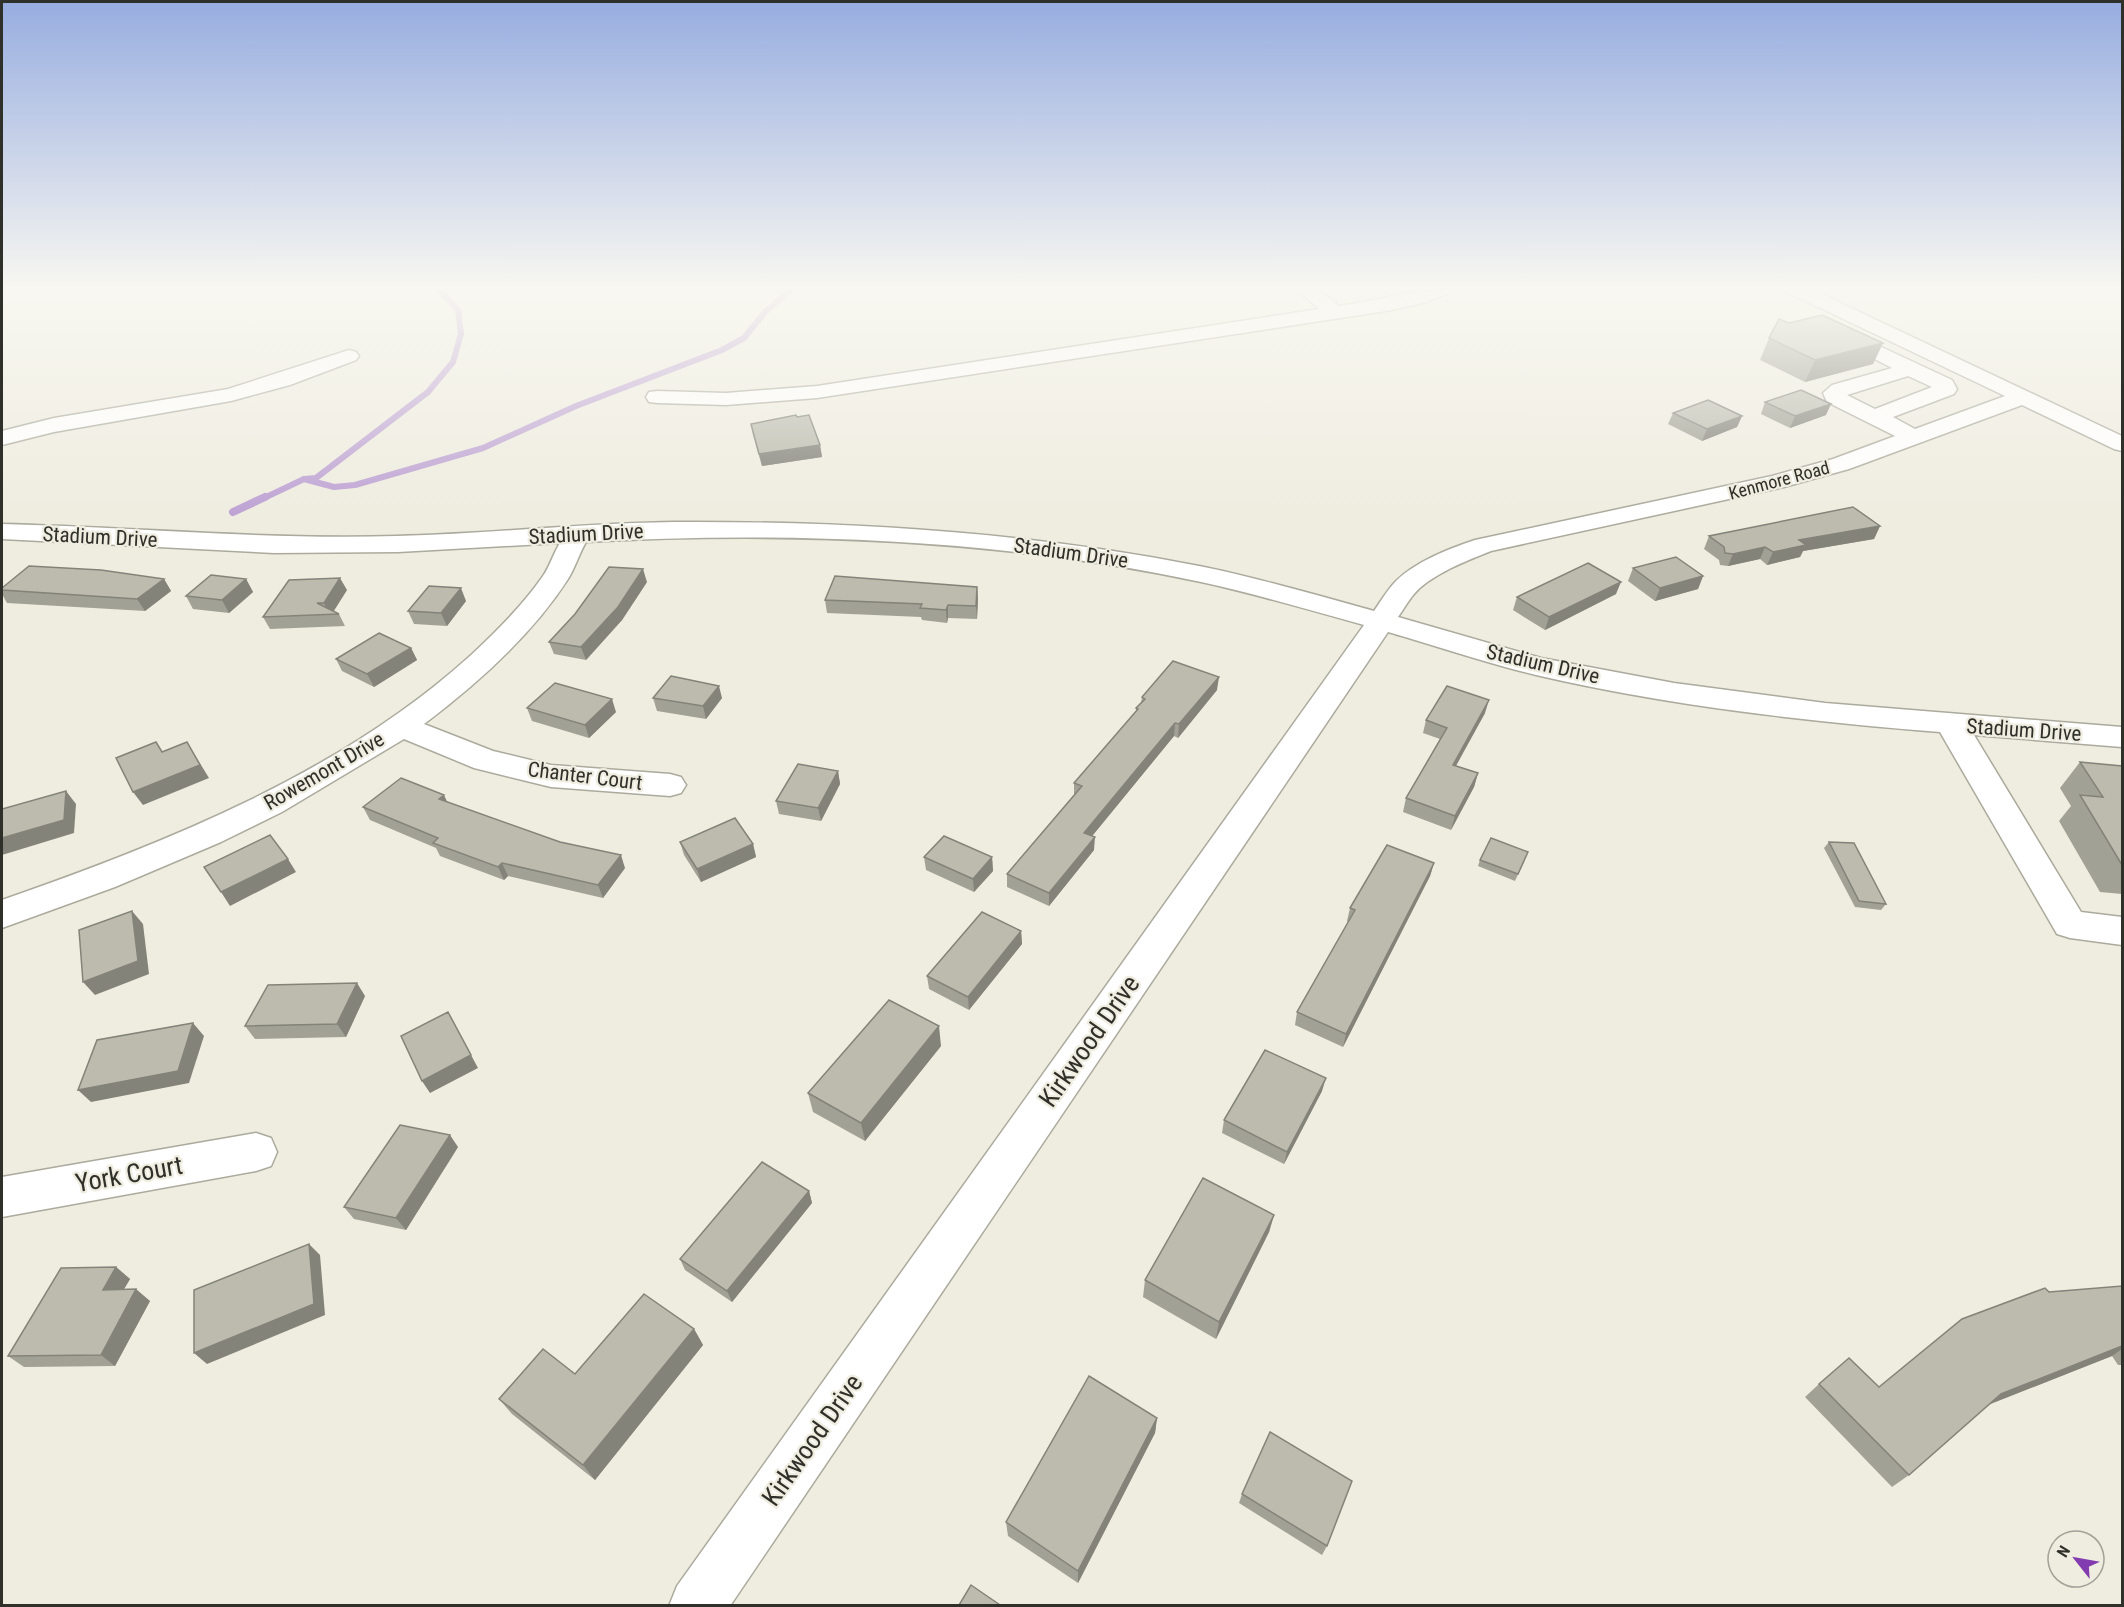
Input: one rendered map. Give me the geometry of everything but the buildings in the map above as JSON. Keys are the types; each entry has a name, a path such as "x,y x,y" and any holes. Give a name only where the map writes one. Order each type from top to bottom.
{"street":[{"path":"2,438 82,419 211,399 259,389 327,364"},
{"path":"657,397 726,399 816,392 1000,364"},
{"path":"1874,417 1946,389 1944,385 1900,364"},
{"path":"1952,364 2122,444"},
{"path":"1910,369 1834,393 1835,397 1914,437"},
{"name":"Kenmore Road","path":"1527,535 1776,482 1841,464 2023,398"},
{"name":"Stadium Drive","path":"2,531 286,545 398,544 670,531 783,530 968,540 1065,551 1200,574 1380,620 1538,666 1644,686 1825,713 2122,736"},
{"name":"Rowemont Drive","path":"2,914 103,878 209,833 270,804 384,739 452,688 505,639 556,577 566,554 579,534"},
{"name":"Kirkwood Drive","path":"697,1605 1405,587 1428,569 1452,556 1484,545 1527,535"},
{"path":"1951,724 2070,924 2122,931"},
{"name":"Chanter Court","path":"401,726 485,760 551,776 670,785"},
{"name":"York Court","path":"2,1197 256,1152"}],"waterway":[{"path":"304,479 316,478 428,392 451,364"},
{"path":"304,479 334,487 355,485 483,448 576,406 686,364"},
{"path":"262,499 304,479"},
{"path":"233,512 265,497"}]}
